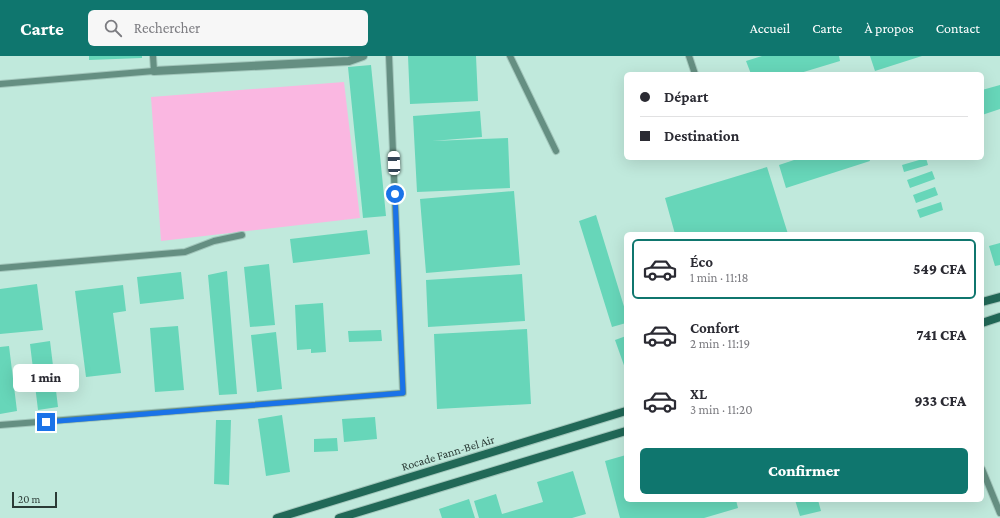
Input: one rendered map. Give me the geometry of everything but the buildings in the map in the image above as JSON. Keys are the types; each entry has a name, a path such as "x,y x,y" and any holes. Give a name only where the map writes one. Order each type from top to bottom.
{"street":[{"path":"154,71 349,61 363,56"},
{"path":"984,301 1000,297"},
{"path":"984,322 1000,317"},
{"name":"Rocade Fann-Bel Air","path":"277,518 624,412"},
{"path":"340,518 624,432"}],"lane":[{"path":"0,84 154,71 153,56"},
{"path":"0,426 403,393 389,56"},
{"path":"510,56 556,151"},
{"path":"689,56 695,72"},
{"path":"0,268 185,252 228,236 242,235"},
{"path":"984,474 1000,513"}],"shaded area":[{"path":"344,82 360,218 161,241 151,97"}],"route":[{"path":"46,422 403,393 395,194"}]}
